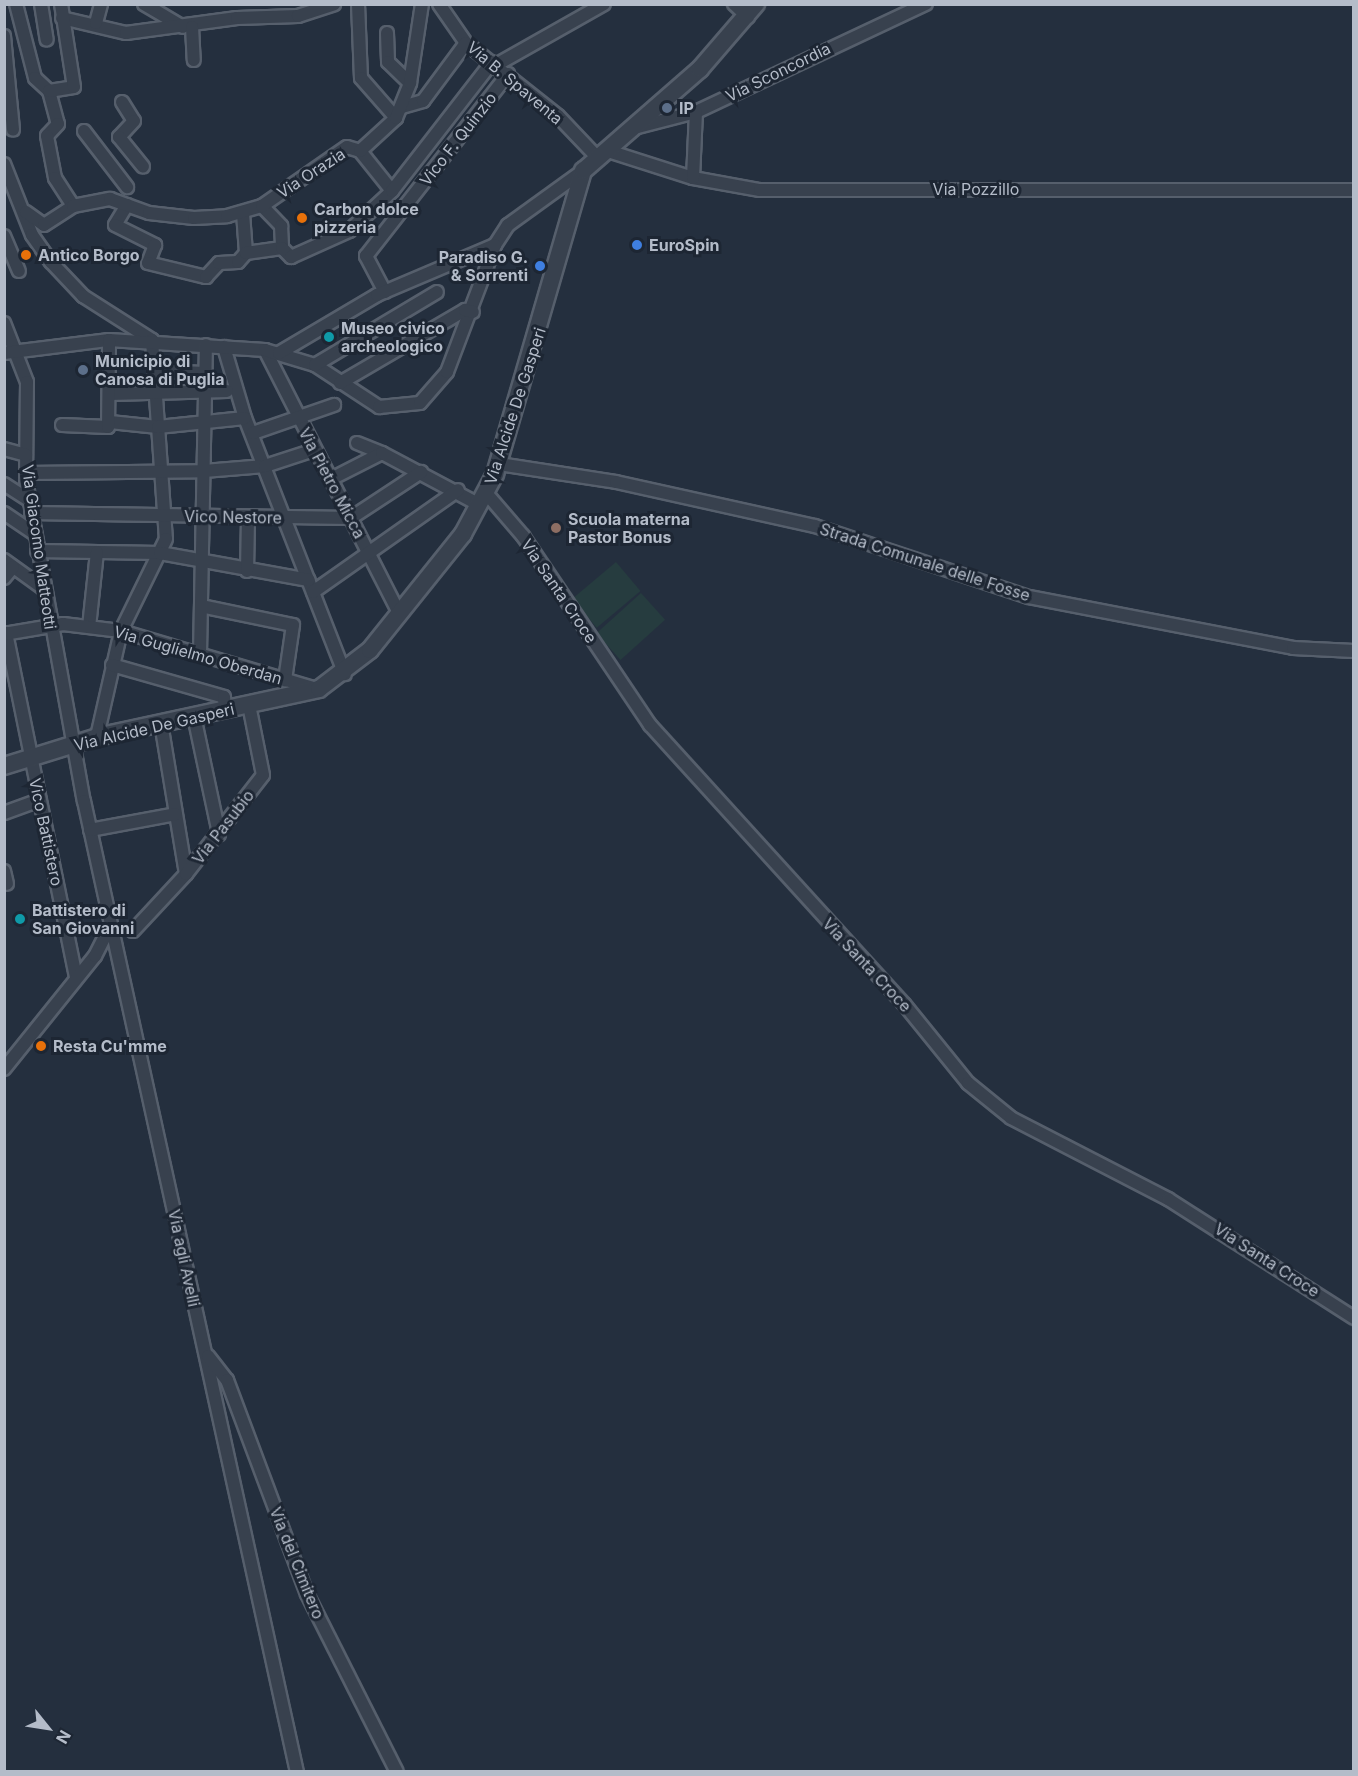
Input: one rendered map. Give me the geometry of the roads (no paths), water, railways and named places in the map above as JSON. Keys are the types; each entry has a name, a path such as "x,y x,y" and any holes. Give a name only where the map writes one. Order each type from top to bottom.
{"street":[{"path":"16,4 35,78 49,91 58,124 47,136 55,178 73,206 44,225 24,209"},
{"path":"41,4 47,40"},
{"path":"49,91 74,87 61,4"},
{"path":"96,23 101,4"},
{"path":"144,4 187,27 194,60"},
{"path":"62,18 96,23 126,33 187,27 237,18 298,16 334,4"},
{"path":"358,4 361,78 399,112 423,102 466,43"},
{"name":"Via Orazia","path":"73,206 110,199 127,205 194,218 243,213 262,206 347,147 360,152 399,112 410,83 422,4"},
{"name":"Via B. Spaventa","path":"439,4 466,43 508,74 601,153"},
{"path":"262,206 281,226 282,248 291,257 348,231 392,191 494,63 604,4"},
{"path":"10,351 109,340 152,340 265,350 279,352 315,365 379,408 420,403 444,378 473,312 495,245 508,225 584,171 627,130 700,69 752,11 734,4"},
{"name":"Via Sconcordia","path":"627,130 696,112 926,4"},
{"path":"387,33 388,62 410,83"},
{"path":"4,36 13,130"},
{"name":"Vico F. Quinzio","path":"385,292 366,256 508,74"},
{"path":"122,102 134,121 118,133 143,167"},
{"path":"693,178 696,112"},
{"path":"84,131 127,187"},
{"path":"360,152 392,191"},
{"name":"Via Pozzillo","path":"601,153 693,178 760,190 1353,190"},
{"path":"4,164 24,209 32,235 83,296 152,340"},
{"name":"Via Alcide De Gasperi","path":"4,766 97,737 319,689 345,674 400,615 483,499 499,464 584,171"},
{"path":"127,205 115,225 155,245 148,263 206,278 219,263 238,262 246,254 282,248"},
{"path":"243,213 246,254"},
{"path":"4,236 19,271"},
{"path":"279,352 385,292 495,245"},
{"path":"315,365 437,292"},
{"path":"340,383 465,310 473,312"},
{"name":"Via Giacomo Matteotti","path":"4,323 10,351 27,382 26,473 29,500 50,625 74,745"},
{"path":"62,424 108,427 110,422 109,340"},
{"path":"97,737 121,631 160,553 164,516 152,340"},
{"path":"200,654 206,345"},
{"path":"224,347 245,418 253,433 345,674"},
{"name":"Via Pietro Micca","path":"265,350 400,615"},
{"path":"154,371 206,373"},
{"path":"109,394 156,396 226,392"},
{"path":"253,433 334,405"},
{"path":"110,422 158,427 205,424 245,418"},
{"name":"Via Santa Croce","path":"357,443 458,490 483,499 523,536 650,725 904,1004 968,1083 1011,1118 1160,1194 1353,1318"},
{"path":"4,450 26,455"},
{"path":"26,473 161,474 204,471 265,466 314,450"},
{"path":"331,479 382,453"},
{"name":"Strada Comunale delle Fosse","path":"499,464 616,482 815,526 1029,597 1293,648 1353,651"},
{"path":"351,518 421,472"},
{"path":"4,484 29,500"},
{"path":"37,551 160,553 311,586 368,553 458,490"},
{"path":"4,513 35,534"},
{"name":"Vico Nestore","path":"31,513 351,518"},
{"path":"247,571 248,517"},
{"path":"89,627 97,552"},
{"path":"4,578 9,563 44,590"},
{"path":"201,606 293,625 285,680"},
{"name":"Via Guglielmo Oberdan","path":"7,631 50,625 121,631 319,689"},
{"name":"Vico Battistero","path":"7,631 76,976"},
{"path":"112,665 224,697 225,708"},
{"path":"4,696 18,695"},
{"name":"Via Pasubio","path":"133,931 186,874 263,775 249,705"},
{"path":"194,716 219,834"},
{"path":"161,723 186,874"},
{"name":"Via agli Avelli","path":"74,745 110,927 297,1772"},
{"path":"4,813 39,800"},
{"path":"90,830 176,814"},
{"path":"4,871 7,884"},
{"path":"4,1069 76,976 102,947 110,927"},
{"name":"Via del Cimitero","path":"205,1353 227,1380 307,1594 397,1772"}],"place":[{"name":"IP","path":"667,108"},
{"name":"Carbon dolce pizzeria","path":"302,218"},
{"name":"EuroSpin","path":"637,245"},
{"name":"Antico Borgo","path":"26,255"},
{"name":"Paradiso G. & Sorrenti","path":"540,266"},
{"name":"Museo civico archeologico","path":"329,337"},
{"name":"Municipio di Canosa di Puglia","path":"83,370"},
{"name":"Scuola materna Pastor Bonus","path":"556,528"},
{"name":"Battistero di San Giovanni","path":"20,919"},
{"name":"Resta Cu'mme","path":"41,1046"}]}
